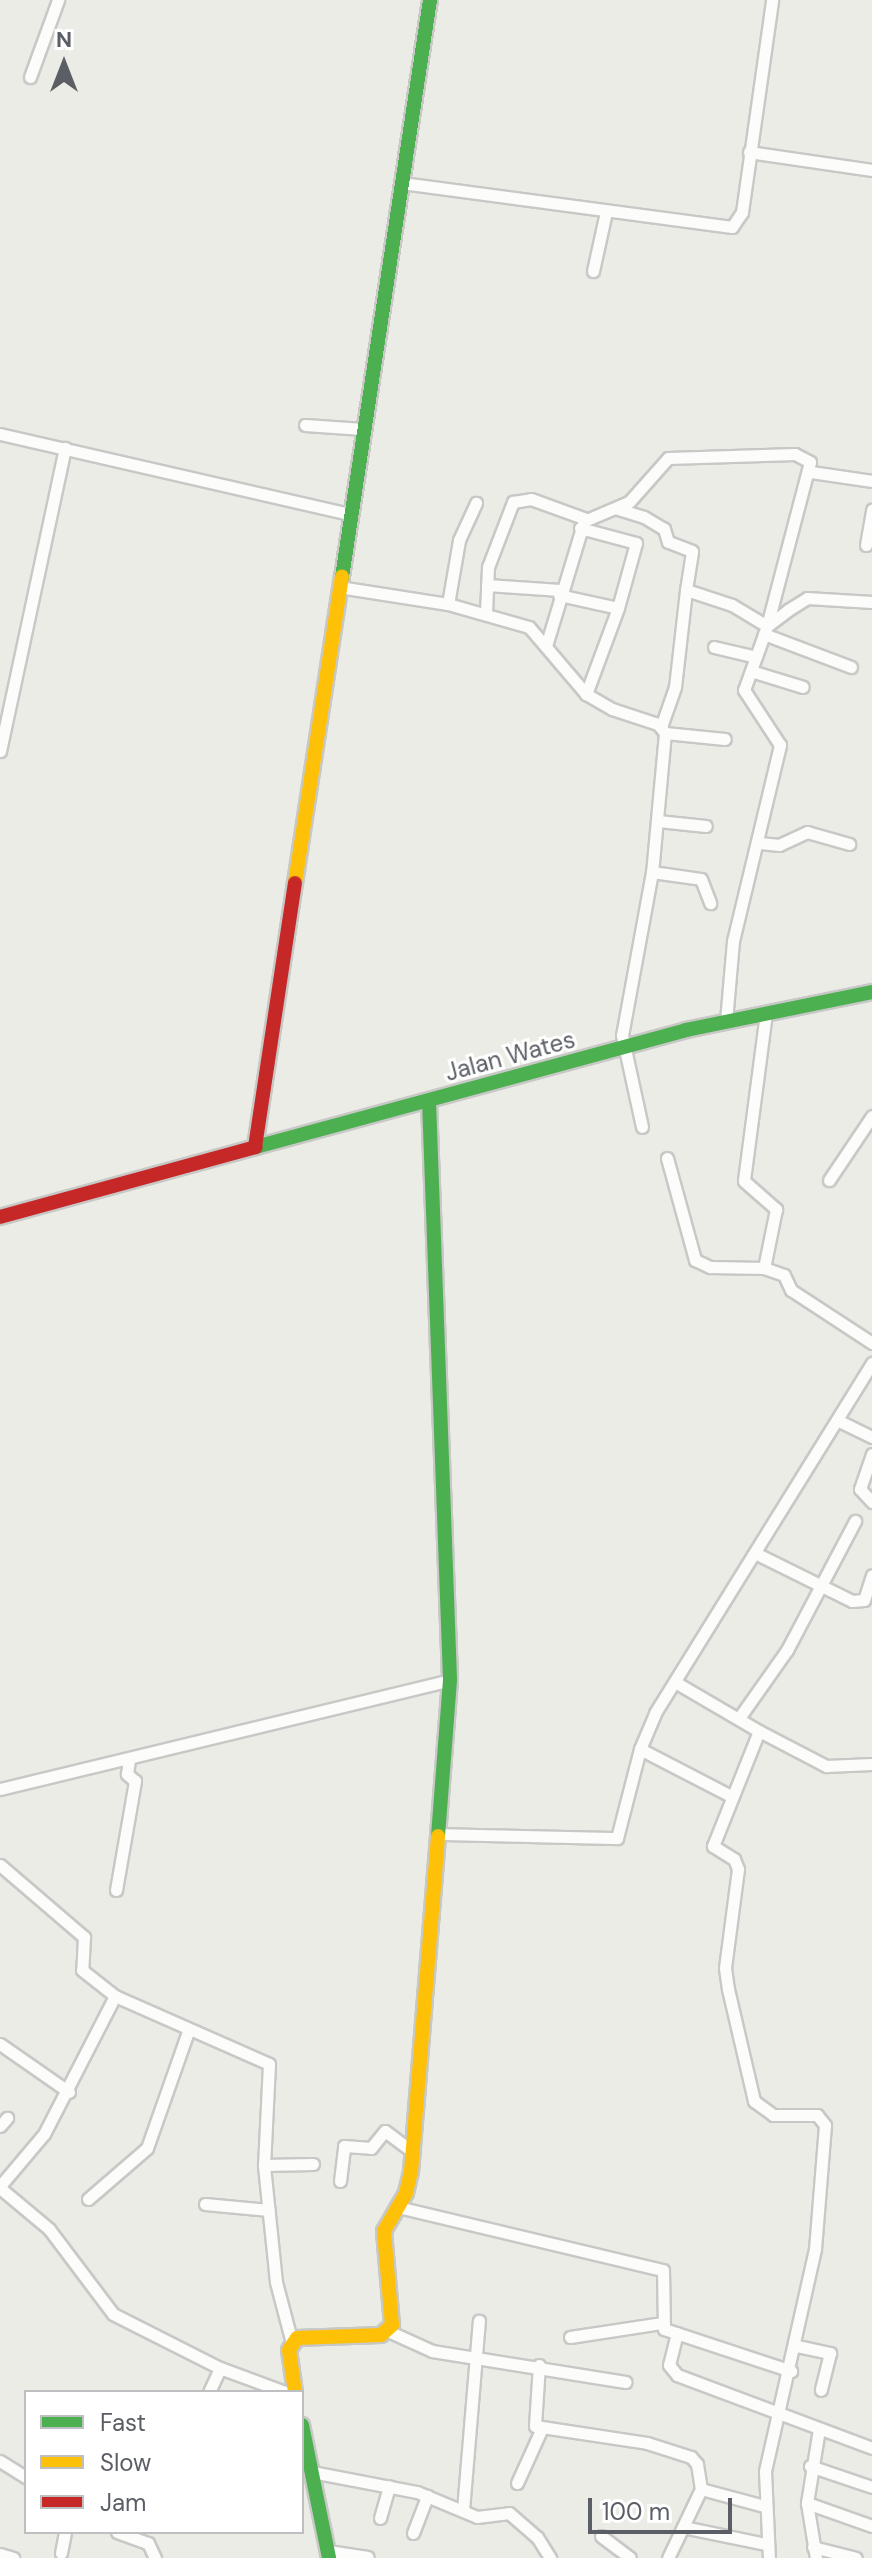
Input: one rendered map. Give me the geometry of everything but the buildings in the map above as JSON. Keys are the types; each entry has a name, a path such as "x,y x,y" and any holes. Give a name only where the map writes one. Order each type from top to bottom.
{"main road":[{"path":"255,1147 430,0"},
{"name":"Jalan Wates","path":"0,1217 726,1021 872,992"},
{"path":"291,2390 289,2360 292,2343 307,2336 388,2331 392,2318 384,2231 409,2184 413,2148 450,1680 429,1101"},
{"path":"304,2434 329,2554"}],"street":[{"path":"30,77 58,0"},
{"path":"402,183 732,227 742,212 772,0"},
{"path":"749,152 872,170"},
{"path":"593,271 606,212"},
{"path":"305,425 363,429"},
{"path":"0,434 350,514"},
{"path":"0,751 65,448"},
{"path":"546,646 583,524 618,509 677,455 795,454 810,462 811,472 744,696 778,735 780,745 760,843 733,941 726,1021"},
{"path":"811,472 872,481"},
{"path":"486,613 493,549 517,499 558,505 583,524 636,543 618,608 586,694"},
{"path":"448,604 459,540 476,503"},
{"path":"618,509 664,529 668,542 689,548 693,555 675,687 663,730 652,872 622,1048 642,1127"},
{"path":"866,545 872,510"},
{"path":"487,585 560,592 618,608"},
{"path":"339,587 448,604 529,627 586,694 663,730 725,739"},
{"path":"686,590 732,605 766,630 851,667"},
{"path":"766,630 807,598 872,602"},
{"path":"714,647 756,657"},
{"path":"751,671 803,687"},
{"path":"658,821 706,826"},
{"path":"760,843 779,845 807,832 849,844"},
{"path":"652,872 701,879 710,903"},
{"path":"764,1268 776,1209 744,1181 766,1013"},
{"path":"829,1180 872,1116"},
{"path":"667,1158 695,1260 710,1267 764,1268 784,1275 791,1290 872,1343"},
{"path":"439,1834 617,1838 640,1749 675,1682 757,1554 872,1363"},
{"path":"837,1420 872,1437"},
{"path":"872,1454 860,1489 872,1502"},
{"path":"739,1718 823,1589 855,1521"},
{"path":"757,1554 823,1589 861,1601 872,1575"},
{"path":"0,1789 450,1680"},
{"path":"675,1682 826,1766 871,1763"},
{"path":"759,1731 713,1846 734,1859 738,1869 725,1968 754,2101 773,2115 817,2115 825,2125 815,2249 797,2346 765,2471 764,2506 769,2558"},
{"path":"640,1749 731,1796"},
{"path":"116,1890 135,1781 127,1774 129,1759"},
{"path":"0,1865 84,1937 82,1970 115,1996 271,2066 264,2165 282,2317 292,2343"},
{"path":"115,1996 69,2092 44,2134 0,2187 49,2229 113,2314 220,2368 285,2390"},
{"path":"88,2199 147,2148 189,2029"},
{"path":"0,2044 69,2092"},
{"path":"340,2181 344,2146 371,2148 385,2131 413,2148"},
{"path":"264,2165 313,2164"},
{"path":"205,2204 269,2210"},
{"path":"398,2207 663,2270 661,2323"},
{"path":"463,2510 479,2321"},
{"path":"570,2337 661,2323 677,2333 791,2371"},
{"path":"388,2331 432,2351 539,2365 626,2382"},
{"path":"677,2333 672,2371 872,2448"},
{"path":"797,2346 830,2353 821,2390"},
{"path":"539,2365 533,2421 541,2430 647,2443 691,2457 701,2471 701,2489 668,2558"},
{"path":"210,2390 220,2368"},
{"path":"819,2429 810,2466 807,2503 814,2552 856,2558"},
{"path":"517,2483 541,2430"},
{"path":"0,2461 24,2476"},
{"path":"810,2466 872,2487"},
{"path":"312,2472 427,2496 477,2517 509,2513 537,2537 550,2558"},
{"path":"380,2518 389,2486"},
{"path":"701,2489 764,2506"},
{"path":"413,2533 427,2496"},
{"path":"807,2503 872,2526"},
{"path":"683,2527 766,2544"},
{"path":"61,2553 65,2534"},
{"path":"123,2534 148,2543 155,2558"},
{"path":"601,2536 630,2558"},
{"path":"0,2554 13,2558"},
{"path":"329,2554 368,2557"}],"traffic: fast":[{"path":"342,577 430,0"},
{"path":"256,1147 686,1030 872,992"},
{"path":"429,1101 450,1680 438,1836"},
{"path":"304,2435 329,2558"}],"traffic: slow":[{"path":"295,883 342,577"},
{"path":"295,2390 289,2350 297,2338 381,2335 392,2325 384,2231 406,2193 411,2172 438,1836"}],"traffic: jam":[{"path":"255,1147 295,883"},
{"path":"0,1217 256,1147"}]}
